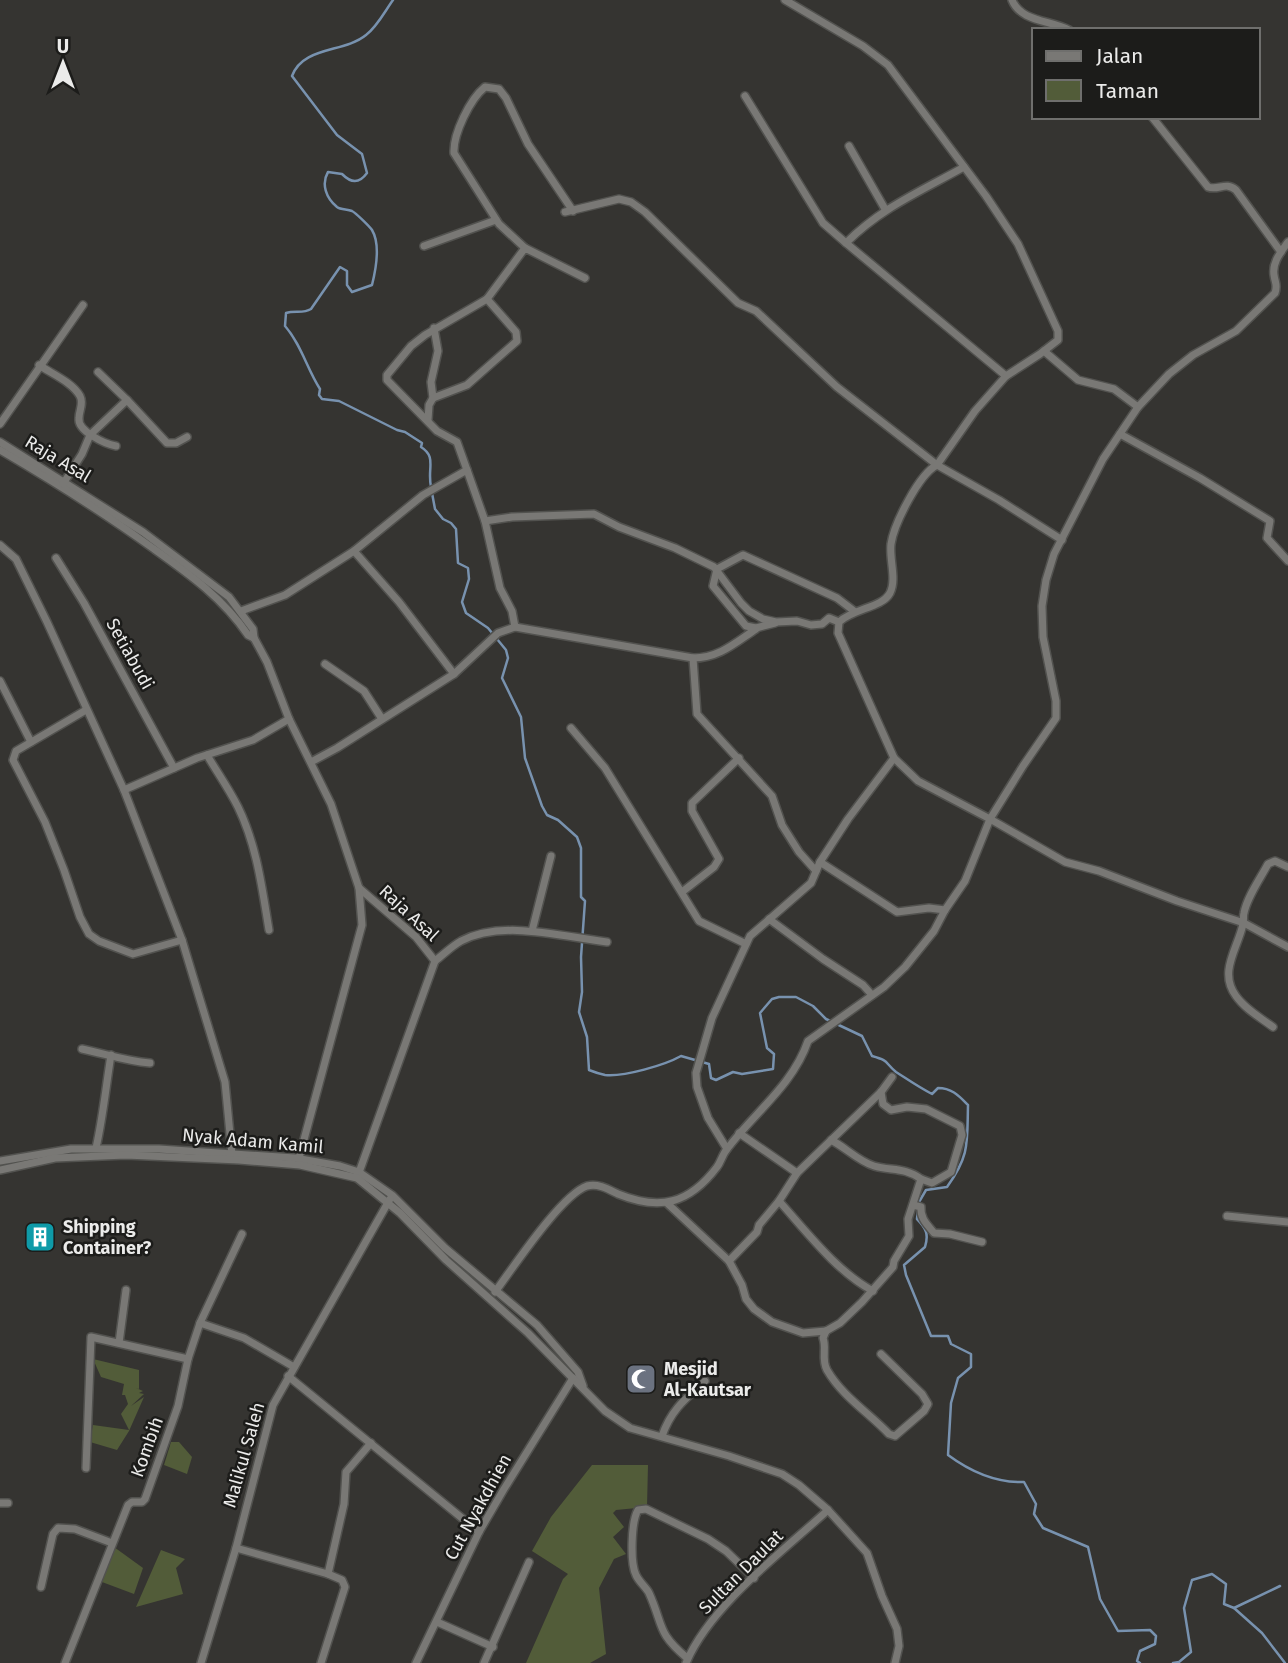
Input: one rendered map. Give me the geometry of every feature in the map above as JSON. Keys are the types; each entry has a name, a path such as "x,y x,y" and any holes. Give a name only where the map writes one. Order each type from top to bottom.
{"street":[{"path":"785,0 863,46 888,65 986,196 1018,244 1058,331 1058,340 1006,376 975,411 937,465 928,470 893,537 893,583 890,594 881,603 854,611 839,622 838,632 894,758 918,781 1065,862 1099,871 1244,923 1288,947"},
{"path":"1012,0 1017,10 1024,15 1065,28"},
{"path":"585,278 525,248 496,220 454,153 453,143 457,131 475,98 485,87 499,89 506,98 528,144 569,212 620,199 631,202 645,212 738,303 756,311 837,387 937,465 1062,540"},
{"path":"745,96 823,223 1006,376"},
{"path":"1154,119 1208,187 1213,189 1226,186 1236,190 1281,252"},
{"path":"849,146 885,209"},
{"path":"846,243 863,225 885,209 964,167"},
{"path":"424,246 496,220"},
{"path":"495,1292 555,1213 582,1189 597,1185 646,1203 668,1204 690,1194 719,1165 721,1156 739,1133 789,1078 804,1055 808,1041 892,980 934,931 965,881 990,819 1056,718 1056,701 1043,637 1042,606 1046,580 1062,540 1103,459 1138,407 1169,374 1193,355 1236,331 1275,293 1275,260 1288,242"},
{"path":"515,627 512,611 499,588 485,522 457,442 438,431 386,378 411,346 434,328 487,299 525,248"},
{"path":"433,398 467,385 516,341 516,332 487,299"},
{"path":"0,424 82,305"},
{"path":"428,420 429,405 433,398 431,382 438,351 434,328"},
{"path":"1044,351 1078,380 1114,389 1138,407"},
{"path":"39,365 78,392 82,401 79,423 90,435 116,446"},
{"path":"98,372 167,443 176,443 187,437"},
{"path":"63,484 82,454 90,435 127,400"},
{"path":"1120,434 1200,478 1268,520 1271,524 1267,538 1288,561"},
{"name":"Raja Asal","path":"0,442 184,561 224,592 241,611 253,629 254,638 267,662 289,719 338,818 359,888 416,937 435,961 358,1175"},
{"name":"Raja Asal","path":"0,450 63,484 180,567 219,599 248,635 254,638"},
{"path":"241,611 285,596 354,551 423,495 467,470"},
{"path":"485,522 512,517 594,514 619,527 700,559 717,569 749,611 763,619 776,622"},
{"path":"0,545 10,552 22,570 124,790 182,940 225,1082 232,1156"},
{"path":"354,551 399,603 454,674"},
{"path":"756,628 746,626 715,591 712,581 717,569 743,555 837,598 854,611"},
{"name":"Setiabudi","path":"56,558 84,603 174,768"},
{"path":"311,761 337,748 454,674 498,633 515,627 693,658 712,657 722,653 756,628 776,622 797,621 811,625 822,624 829,618 839,622"},
{"path":"693,658 695,712 772,796 782,825 799,852 816,871"},
{"path":"325,664 364,691 382,719"},
{"path":"0,681 31,742"},
{"path":"86,710 16,751 13,760 45,822 80,917 89,934 99,941 133,954 182,940"},
{"path":"124,790 207,755 253,740 289,719"},
{"path":"571,728 605,768 699,921 746,944"},
{"path":"207,755 238,807 244,823 259,866 269,930"},
{"path":"681,892 714,867 719,859 692,811 692,803 739,758"},
{"path":"727,1149 708,1118 700,1098 696,1073 712,1017 746,944 756,930 811,883 820,862 848,819 894,758"},
{"path":"532,931 551,856"},
{"path":"820,862 897,912 929,908 945,910"},
{"path":"1273,1027 1235,995 1230,986 1230,957 1244,923 1244,912 1268,864 1275,862 1288,867"},
{"path":"299,1158 362,925 359,888"},
{"path":"769,919 863,985 872,995"},
{"path":"435,961 459,942 479,934 532,931 607,943"},
{"path":"82,1049 121,1060 150,1063"},
{"path":"96,1148 105,1111 104,1089 111,1055"},
{"path":"729,1261 757,1232 759,1225 797,1173 881,1092 892,1077"},
{"path":"831,1140 873,1166 899,1169 932,1183 951,1172 962,1135 960,1126 926,1109 906,1107 891,1110 883,1104 881,1092"},
{"path":"739,1133 797,1173"},
{"name":"Nyak Adam Kamil","path":"0,1161 51,1151 96,1148 299,1158 358,1175 390,1199 495,1292 537,1325 578,1373 583,1387"},
{"path":"0,1170 55,1158 84,1156 232,1156 321,1166"},
{"path":"668,1204 729,1261 746,1299 763,1317 803,1333 826,1331 840,1323 893,1267 909,1236 908,1219 917,1206 921,1180"},
{"path":"390,1199 446,1260 554,1358 572,1380 583,1387 605,1411 630,1428 782,1474 828,1510 867,1553 899,1637 895,1663"},
{"name":"Malikul Saleh","path":"201,1663 236,1548 267,1421 288,1376 390,1199"},
{"path":"779,1201 820,1247 861,1284 873,1291"},
{"path":"917,1206 934,1233 982,1242"},
{"path":"1227,1216 1288,1222"},
{"name":"Kombih","path":"65,1663 130,1503 140,1503 145,1499 178,1406 188,1359 200,1323 243,1234"},
{"path":"119,1343 126,1290"},
{"path":"200,1323 244,1338 294,1367"},
{"path":"826,1331 823,1354 827,1369 842,1390 889,1434 895,1436 924,1411 928,1404 922,1394 881,1354"},
{"path":"86,1468 91,1337 188,1359"},
{"name":"Cut Nyakdhien","path":"416,1663 504,1489 578,1373"},
{"path":"288,1376 480,1532"},
{"path":"662,1436 668,1418 677,1406 705,1381"},
{"path":"328,1574 344,1504 346,1472 371,1443"},
{"path":"686,1661 666,1638 648,1592 637,1578 634,1569 634,1519 638,1510 646,1509 708,1539 754,1578"},
{"name":"Sultan Daulat","path":"686,1661 705,1630 754,1578 828,1510"},
{"path":"41,1587 55,1530 63,1527 75,1529 112,1543"},
{"path":"236,1548 342,1580 345,1587 321,1663"},
{"path":"484,1663 529,1562"},
{"path":"437,1622 493,1647"}],"green space":[{"path":"93,1359 139,1370 139,1389 136,1388 143,1391 139,1393 144,1394 131,1406 144,1397 129,1431 117,1450 90,1442 93,1425 129,1430 121,1414 128,1404 125,1395 122,1395 124,1384 101,1377"},
{"path":"171,1442 179,1442 192,1457 187,1474 164,1465"},
{"path":"592,1465 648,1465 647,1507 616,1510 613,1513 624,1527 613,1537 626,1554 614,1559 599,1588 606,1654 590,1663 526,1663 563,1579 568,1574 532,1551 551,1517"},
{"path":"114,1547 143,1568 134,1594 102,1582"},
{"path":"161,1550 185,1559 176,1568 183,1594 136,1607"}],"waterway":[{"path":"393,0 370,32 357,41 305,59 297,66 292,76 337,135 362,154 367,173 364,177 355,181 342,174 328,172 325,186 327,195 337,207 352,211 372,230 377,257 372,285 352,292 347,285 347,271 340,267 311,309 286,313 285,326 300,349 320,389 319,395 322,399 339,401 405,432 422,443 421,447 430,459 431,487"},
{"path":"432,493 435,509 456,529 458,563 468,568 469,579 462,602 466,613 488,628 506,650 508,658 502,678 521,717 525,758 542,806 547,815 558,820 577,837 581,848 581,897 585,901 579,1012 587,1037 589,1070 605,1075 623,1074 681,1056 709,1064 711,1078 716,1080 733,1072 742,1074 773,1069 774,1054 767,1048 760,1013 772,999 796,997 813,1006 826,1019 862,1036 872,1056 884,1061 896,1072 932,1094 938,1088 947,1089 968,1105 966,1148 960,1166 947,1187 926,1190 919,1202 917,1219 926,1232 925,1247 904,1265 931,1336 948,1336 951,1344 971,1354 971,1367 958,1378 951,1403 948,1455 965,1467 984,1475 1003,1481 1024,1482 1036,1504 1034,1514 1043,1528 1088,1547 1100,1599 1118,1631 1150,1630 1156,1636 1155,1644 1140,1651 1137,1661 1140,1663"},
{"path":"1173,1663 1179,1662 1191,1652 1184,1608 1192,1580 1212,1574 1226,1584 1224,1604 1234,1608 1280,1586"},
{"path":"1234,1608 1262,1633 1285,1663"}],"place":[{"name":"Shipping Container?","path":"40,1237"},
{"name":"Mesjid Al-Kautsar","path":"641,1379"}]}
